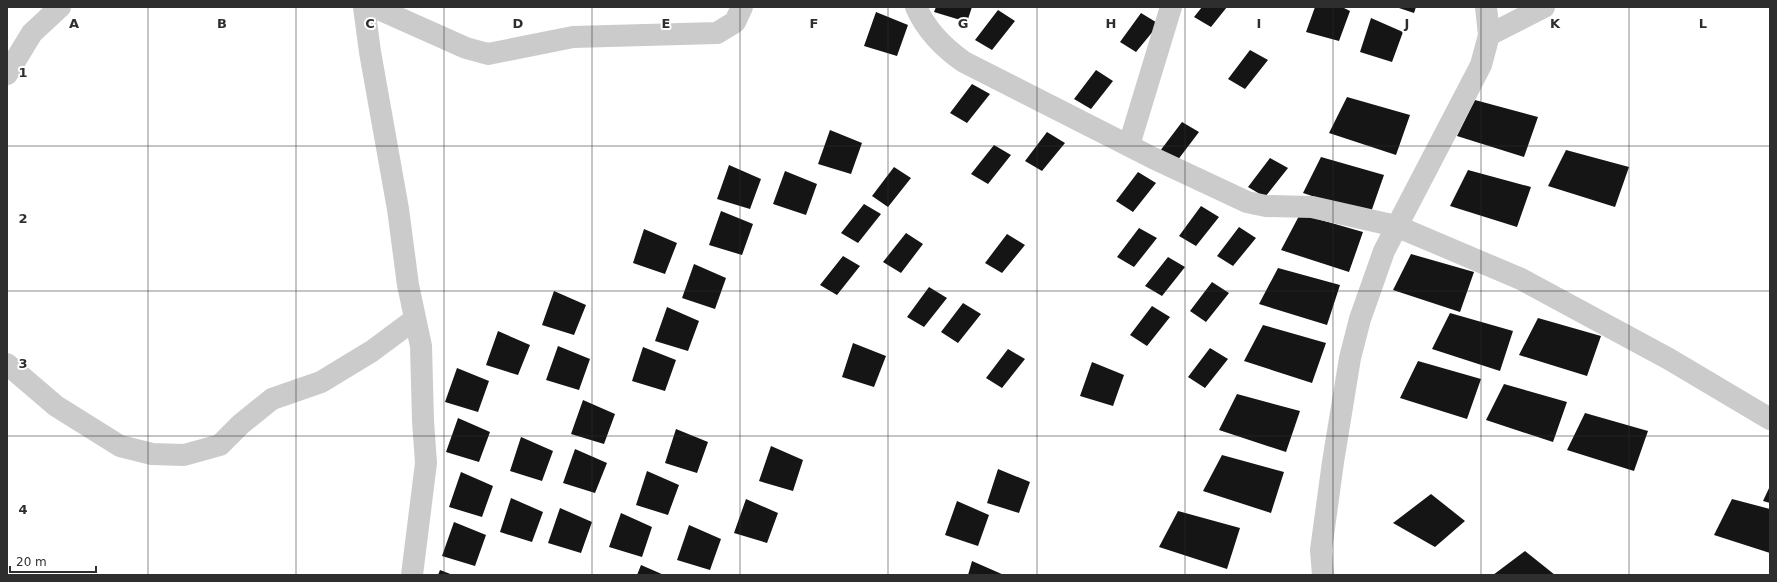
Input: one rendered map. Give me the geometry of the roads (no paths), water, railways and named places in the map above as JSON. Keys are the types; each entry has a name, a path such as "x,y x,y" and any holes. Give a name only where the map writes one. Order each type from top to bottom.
{"street":[{"path":"7,74 32,33 60,7"},
{"path":"364,7 398,209 408,285 421,346 423,421 426,463 412,575"},
{"path":"374,7 466,48 488,54 573,37 718,33 736,22 742,7"},
{"path":"916,7 922,21 948,50 964,62 1128,145 1247,202 1266,206 1312,207 1396,226 1521,279 1669,359 1770,419"},
{"path":"1128,145 1171,7"},
{"path":"1323,575 1321,550 1350,358 1365,304 1384,251 1396,226 1481,65 1489,35 1486,7"},
{"path":"1489,35 1544,7"},
{"path":"7,364 56,406 120,446 152,454 184,454 220,445 241,424 272,399 321,382 372,351 415,319"}]}
